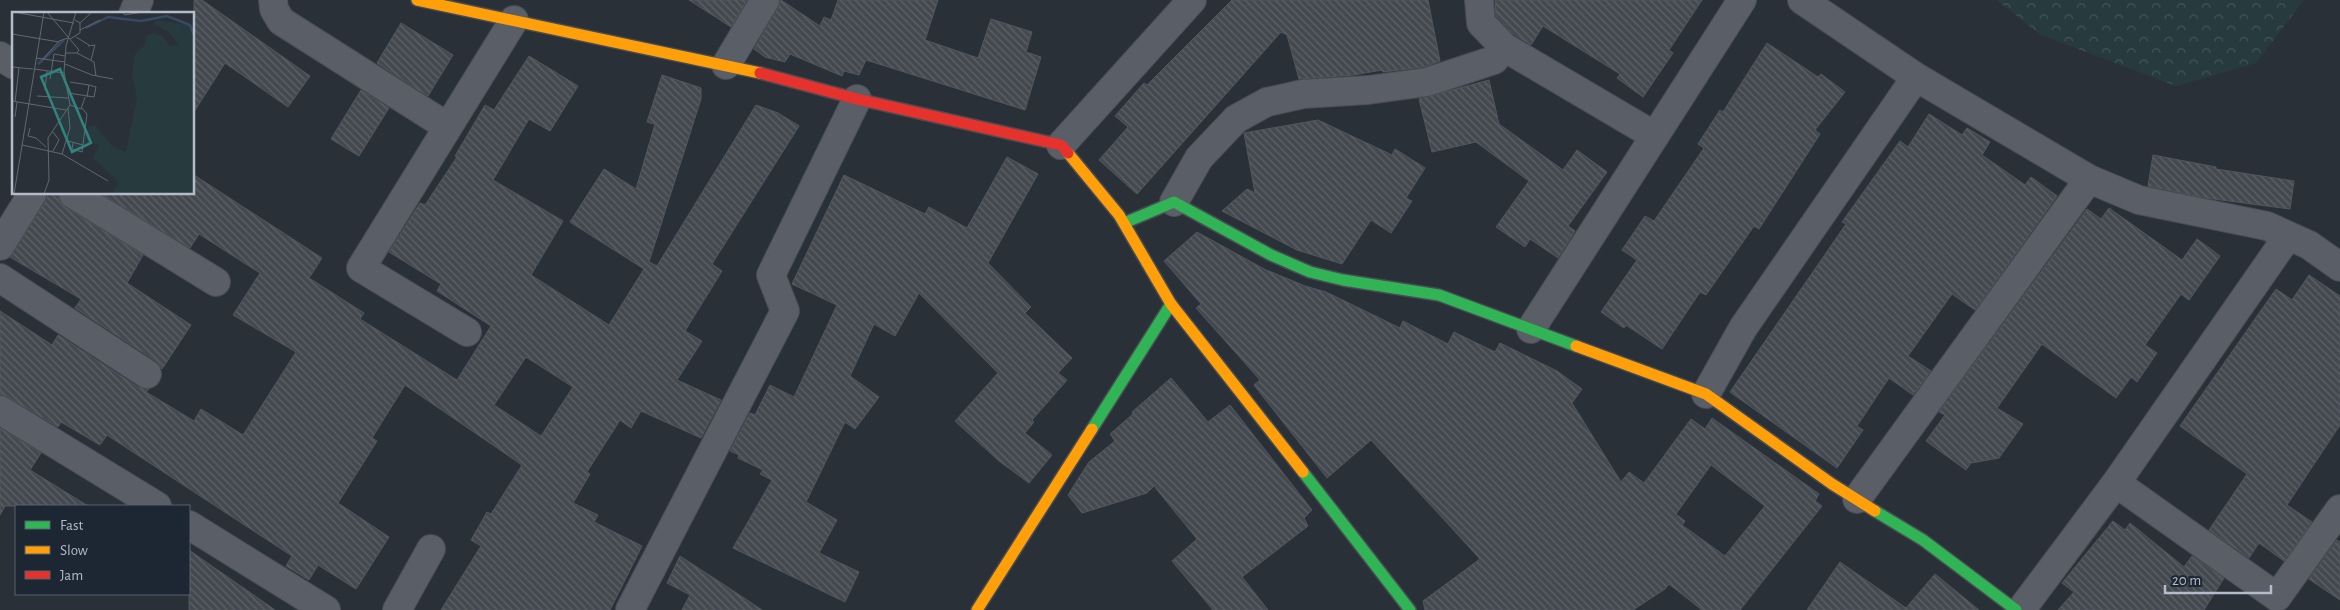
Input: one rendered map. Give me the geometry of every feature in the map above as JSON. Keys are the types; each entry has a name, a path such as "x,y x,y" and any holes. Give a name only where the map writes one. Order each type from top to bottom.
{"street":[{"path":"134,12 140,0"},
{"path":"273,0 274,9 281,20 448,127"},
{"path":"417,0 786,78 857,99 1061,145 1124,223 1171,304 1410,610"},
{"path":"726,65 765,0"},
{"path":"1061,145 1192,0"},
{"path":"1479,0 1481,23 1504,48 1655,136"},
{"path":"1531,329 1742,0"},
{"path":"1802,0 1916,77 2089,179 2139,200 2267,226 2309,245 2340,267"},
{"path":"467,332 361,268 514,20"},
{"path":"1124,223 1174,202 1199,158 1236,119 1267,102 1303,94 1368,90 1427,82 1494,60 1504,48"},
{"path":"0,56 12,64"},
{"path":"1706,394 1743,328 1916,77"},
{"path":"630,610 785,311 771,275 857,99"},
{"path":"1857,500 2089,179"},
{"path":"0,246 31,195"},
{"path":"75,195 216,282"},
{"path":"1174,202 1288,263 1328,277 1439,295 1706,394 1832,484 1924,540 2016,610"},
{"path":"2021,610 2116,483 2288,236"},
{"path":"0,278 146,374"},
{"path":"977,610 1171,304"},
{"path":"0,410 156,505"},
{"path":"2116,483 2277,604 2340,509"},
{"path":"190,527 326,610"},
{"path":"397,610 431,549"}],"green space":[{"path":"1996,0 2304,0 2256,63 2176,86 2041,35"}],"building":[{"path":"194,0 202,0 310,76 288,107 225,63 195,110"},
{"path":"689,0 747,0 731,27"},
{"path":"781,0 820,26 824,17 831,20 838,0 938,0 925,40 978,58 991,19 1032,32 1026,52 1041,57 1025,110 866,60 859,75 844,71 842,76 790,54 785,62 765,57 754,49"},
{"path":"1232,0 1428,0 1440,61 1423,67 1299,79 1287,35 1281,32 1137,194 1099,160 1128,127 1115,116 1144,83 1147,85"},
{"path":"1495,0 1702,0 1669,50 1673,53 1643,97 1617,78 1620,74 1543,26 1531,45 1512,33 1496,16"},
{"path":"401,23 453,55 428,96 377,63"},
{"path":"1767,43 1818,77 1821,74 1845,92 1815,130 1820,134 1759,229 1754,226 1706,295 1700,292 1662,349 1626,325 1624,328 1601,312 1637,260 1622,250 1645,216 1654,221 1704,148 1698,144 1720,110 1723,112"},
{"path":"529,56 578,86 550,131 529,119 493,180 563,221 531,275 609,325 644,269 570,222 604,169 636,189 655,124 647,122 662,75 701,88 701,99 649,262 657,266 756,105 778,113 799,126 712,264 722,271 685,331 702,341 677,380 721,400 701,438 641,411 631,428 620,420 587,472 590,474 573,503 598,515 594,522 642,546 610,610 441,610 481,546 471,540 487,512 491,514 522,465 405,385 372,438 377,441 338,503 389,537 356,589 318,565 309,580 286,566 292,556 107,435 100,445 61,422 58,427 0,394 0,311 52,345 58,335 138,387 149,389 146,392 194,421 201,409 243,435 296,352 233,315 260,273 199,234 190,248 104,195 195,195 195,176 322,258 309,278 364,313 360,319 457,380 491,326 437,291 441,284 389,252 420,203 425,205 457,157 455,156 485,105 494,110","holes":["526,357 573,387 541,436 494,405"]},
{"path":"1489,80 1499,124 1563,170 1577,150 1607,172 1568,226 1575,231 1558,258 1530,239 1525,247 1496,227 1529,181 1476,142 1432,152 1419,99"},
{"path":"361,90 389,108 359,156 331,139"},
{"path":"1929,114 1962,135 1967,128 1990,142 1982,155 2025,185 2031,177 2057,196 1975,310 1952,294 1908,356 1931,371 1913,395 1889,378 1857,426 1863,430 1837,468 1730,392 1846,224 1842,222 1900,141 1908,147"},
{"path":"1318,120 1392,155 1395,149 1425,168 1406,198 1412,201 1391,233 1371,220 1342,264 1297,250 1222,211 1247,189 1255,193 1244,133"},
{"path":"2153,155 2216,167 2216,169 2294,181 2290,209 2206,198 2148,186"},
{"path":"1007,157 1038,174 988,263 1031,307 1025,313 1072,358 1058,373 1067,380 1032,420 1034,422 1025,433 1052,455 1029,483 999,461 955,421 998,373 919,293 895,336 874,324 850,376 879,397 855,429 845,422 806,502 837,520 819,553 859,572 845,602 733,548 772,480 760,474 763,470 738,458 739,455 730,451 750,413 755,415 770,385 794,397 837,305 792,284 844,175 925,214 929,207 967,228"},
{"path":"48,195 57,195 59,201 65,207 143,255 127,283 191,325 162,369 156,361 75,308 81,299 10,257"},
{"path":"2109,208 2182,260 2197,239 2220,256 2189,300 2181,294 2145,345 2157,353 2137,382 2131,377 2116,398 2042,344 1997,408 2023,424 1999,458 1971,463 1966,470 1926,441 1945,415 1939,412 2087,209 2101,219"},
{"path":"1197,232 1264,269 1305,286 1326,292 1400,328 1403,321 1448,344 1454,332 1495,352 1500,343 1557,371 1582,389 1572,403 1621,482 1629,472 1644,483 1691,419 1705,429 1712,418 1819,494 1815,501 1822,506 1740,610 1702,610 1669,584 1665,589 1633,610 1425,610 1423,601 1480,559 1371,440 1327,478 1254,385 1260,380 1196,308 1201,304 1164,261","holes":["1711,465 1765,506 1725,556 1682,525 1685,521 1676,514"]},
{"path":"2309,275 2340,296 2340,425 2287,505 2312,522 2284,561 2259,543 2249,558 2209,530 2247,474 2180,426 2276,289 2292,300"},
{"path":"1171,378 1208,422 1230,405 1312,510 1304,518 1308,526 1242,577 1268,610 1213,610 1172,561 1197,539 1154,486 1147,493 1082,513 1068,495 1089,462 1115,441 1110,434"},
{"path":"0,428 41,453 30,470 86,505 5,506 0,515"},
{"path":"2113,521 2125,530 2130,523 2184,567 2192,556 2224,578 2204,610 2058,610 2074,592 2062,583"},
{"path":"2337,540 2340,542 2340,600 2309,579"},
{"path":"190,551 275,610 189,610"},
{"path":"680,556 762,610 682,610 690,595 667,583"},
{"path":"1840,562 1906,608 1935,574 1979,610 1807,610"}],"traffic: fast":[{"path":"1124,223 1174,202 1271,255 1310,272 1343,280 1439,295 1576,346"},
{"path":"1092,429 1171,304"},
{"path":"1303,472 1410,610"},
{"path":"1875,511 1923,540 2016,610"}],"traffic: slow":[{"path":"417,0 760,73"},
{"path":"1068,153 1119,215 1171,304 1303,472"},
{"path":"1576,346 1706,394 1832,484 1875,511"},
{"path":"977,610 1092,429"}],"traffic: jam":[{"path":"760,73 857,99 1061,145 1068,153"}]}
